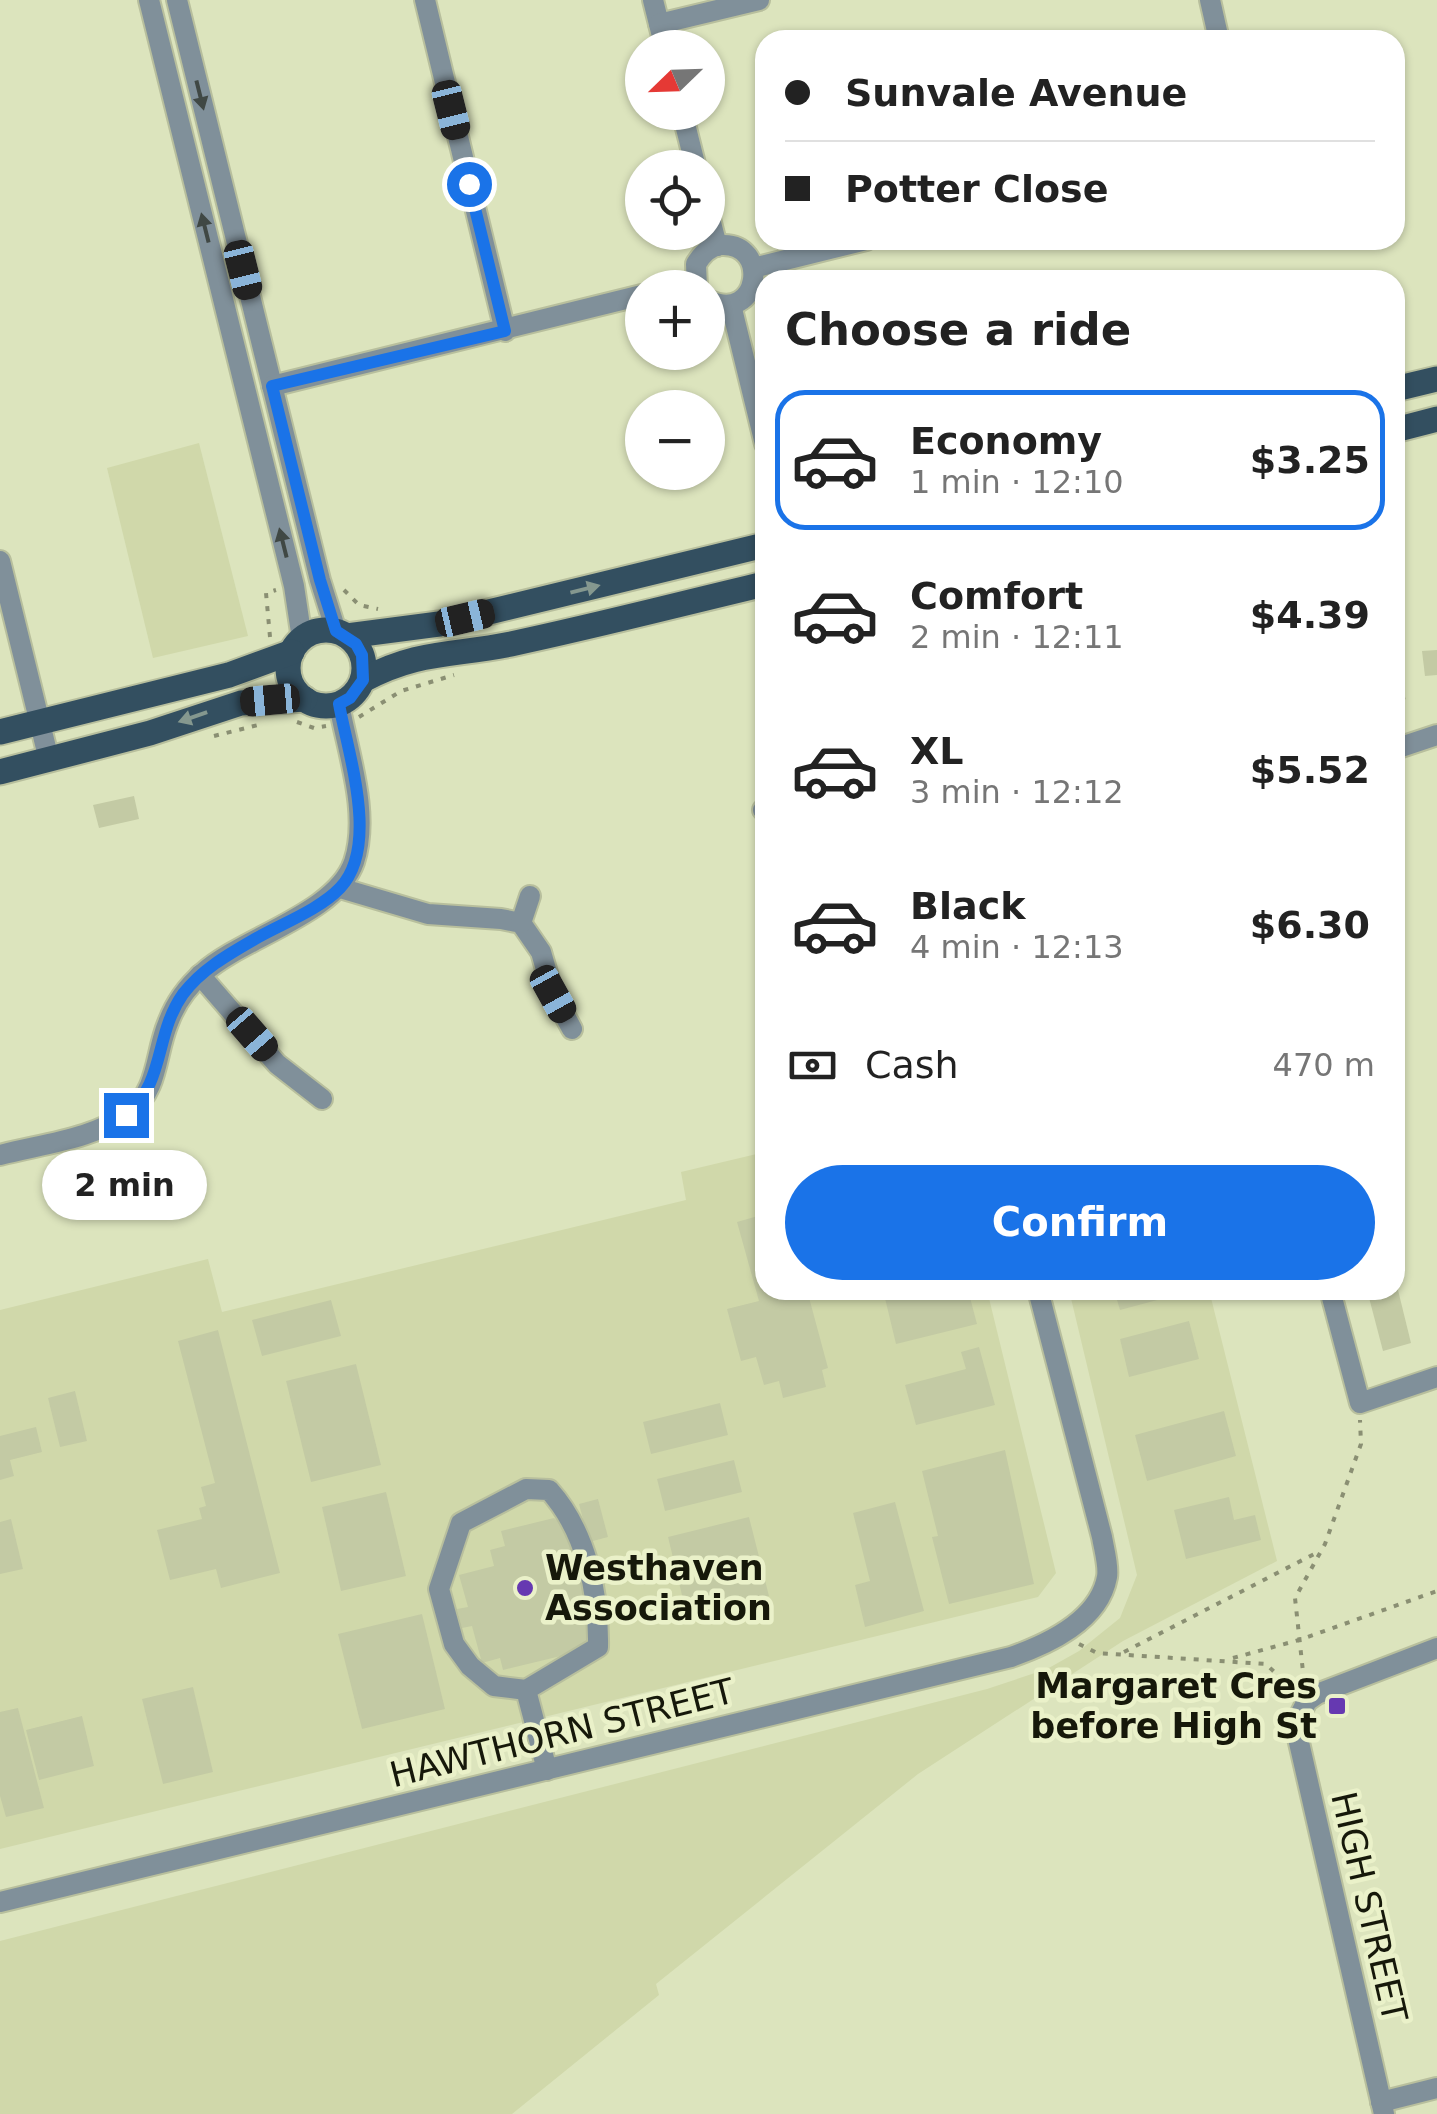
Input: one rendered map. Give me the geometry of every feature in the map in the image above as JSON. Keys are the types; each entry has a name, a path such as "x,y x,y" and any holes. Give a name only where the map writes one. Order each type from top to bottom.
{"main road":[{"path":"1405,387 1437,379"},
{"path":"1405,427 1437,419"},
{"path":"0,732 229,675 297,645 312,632 439,624 755,547"},
{"path":"297,645 289,662 292,683 305,699 316,704 339,704 350,698 363,680 390,665 420,656 501,646 755,586"},
{"path":"341,633 362,655 363,680"},
{"path":"0,772 150,733 241,703 305,699"}],"street":[{"path":"149,0 294,586 297,645"},
{"path":"177,0 320,580 341,633"},
{"path":"425,0 505,331"},
{"path":"653,0 660,30"},
{"path":"659,24 759,0"},
{"path":"1210,0 1217,30"},
{"path":"725,245 743,252 753,268 752,287 740,301 725,306"},
{"path":"696,270 701,256 710,250"},
{"path":"753,268 826,250"},
{"path":"272,386 625,300"},
{"path":"731,305 755,403"},
{"path":"0,561 49,760"},
{"path":"0,1155 105,1126 142,1102 153,1082 168,1021 200,975 340,888 353,866 360,814 339,704"},
{"path":"1405,745 1437,734"},
{"path":"340,888 428,914 502,918 521,923 541,952 553,994 572,1029"},
{"path":"521,923 530,896"},
{"path":"200,975 277,1064 322,1099"},
{"name":"HAWTHORN STREET","path":"0,1902 1011,1658 1061,1634 1084,1618 1107,1576 1102,1537 1041,1300"},
{"path":"1333,1300 1360,1403 1437,1376"},
{"path":"526,1489 550,1490 569,1512 585,1556 598,1616 598,1647 526,1690 494,1686 470,1666 454,1644 439,1589 461,1523 526,1489"},
{"path":"1302,1708 1334,1685 1437,1648"},
{"path":"526,1690 547,1770"},
{"name":"HIGH STREET","path":"1302,1708 1296,1740 1383,2108"},
{"path":"1383,2108 1437,2088"}],"path":[{"path":"1302,1708 1295,1598 1322,1551 1360,1444 1360,1403"},
{"path":"1120,1654 1322,1551"},
{"path":"1227,1660 1299,1640 1437,1591"},
{"path":"1061,1634 1097,1653 1266,1664 1302,1708"}],"shaded area":[{"path":"199,443 248,636 153,658 107,468"},
{"path":"755,1154 755,1300 989,1300 1056,1573 1038,1597 0,1849 0,1310 208,1259 222,1312 686,1200 681,1172"},
{"path":"1071,1300 1212,1300 1277,1561 1123,1641 918,1774 656,1984 659,1995 512,2114 0,2114 0,1941 987,1689 1047,1669 1079,1651 1120,1618 1137,1575"}],"building":[{"path":"1437,650 1437,675 1425,676 1422,651"},
{"path":"134,796 139,819 99,828 93,805"},
{"path":"755,1217 755,1287 737,1222"},
{"path":"331,1300 341,1336 262,1356 252,1320"},
{"path":"810,1300 828,1368 822,1370 826,1387 783,1398 779,1381 764,1385 756,1357 741,1361 727,1309 759,1301"},
{"path":"885,1300 971,1300 977,1324 896,1344"},
{"path":"1117,1300 1157,1300 1120,1310"},
{"path":"1370,1300 1400,1300 1411,1343 1383,1351"},
{"path":"1189,1321 1199,1359 1129,1377 1120,1339"},
{"path":"218,1330 280,1573 221,1588 216,1569 170,1580 157,1530 202,1519 199,1508 206,1506 201,1487 215,1483 178,1341"},
{"path":"979,1347 995,1405 916,1425 905,1385 966,1369 961,1352"},
{"path":"356,1364 381,1465 311,1482 286,1381"},
{"path":"75,1391 87,1441 60,1447 48,1398"},
{"path":"720,1403 728,1435 651,1454 643,1422"},
{"path":"1224,1411 1236,1456 1147,1481 1135,1435"},
{"path":"36,1427 42,1452 10,1460 14,1476 0,1480 0,1436"},
{"path":"1005,1450 1034,1584 949,1604 932,1537 938,1536 922,1471"},
{"path":"734,1460 742,1492 665,1511 657,1479"},
{"path":"386,1492 406,1576 341,1591 322,1507"},
{"path":"1229,1497 1234,1520 1255,1515 1261,1540 1186,1559 1174,1510"},
{"path":"598,1499 608,1537 589,1542 579,1504"},
{"path":"895,1502 924,1611 865,1627 855,1585 870,1581 853,1513"},
{"path":"749,1517 769,1596 687,1616 668,1537"},
{"name":"Westhaven Association","path":"554,1518 568,1533 579,1580 585,1579 589,1596 582,1598 594,1648 503,1670 500,1658 482,1663 472,1626 462,1628 457,1609 468,1607 459,1575 494,1566 490,1550 505,1546 501,1531"},
{"path":"11,1519 23,1569 0,1574 0,1522"},
{"path":"422,1614 445,1709 362,1729 338,1634"},
{"path":"193,1687 213,1772 163,1784 142,1699"},
{"path":"18,1708 44,1808 6,1817 0,1796 0,1712"},
{"path":"82,1716 94,1766 39,1780 26,1730"}],"place":[{"name":"Westhaven Association","path":"525,1588"},
{"name":"Margaret Cres before High St","path":"1337,1706"}],"route":[{"path":"126,1115 142,1102 153,1082 168,1021 200,975 222,958 318,904 340,888 353,866 360,814 339,704 358,690 363,680 362,655 356,644 336,631 272,386 505,331 469,184"}]}
